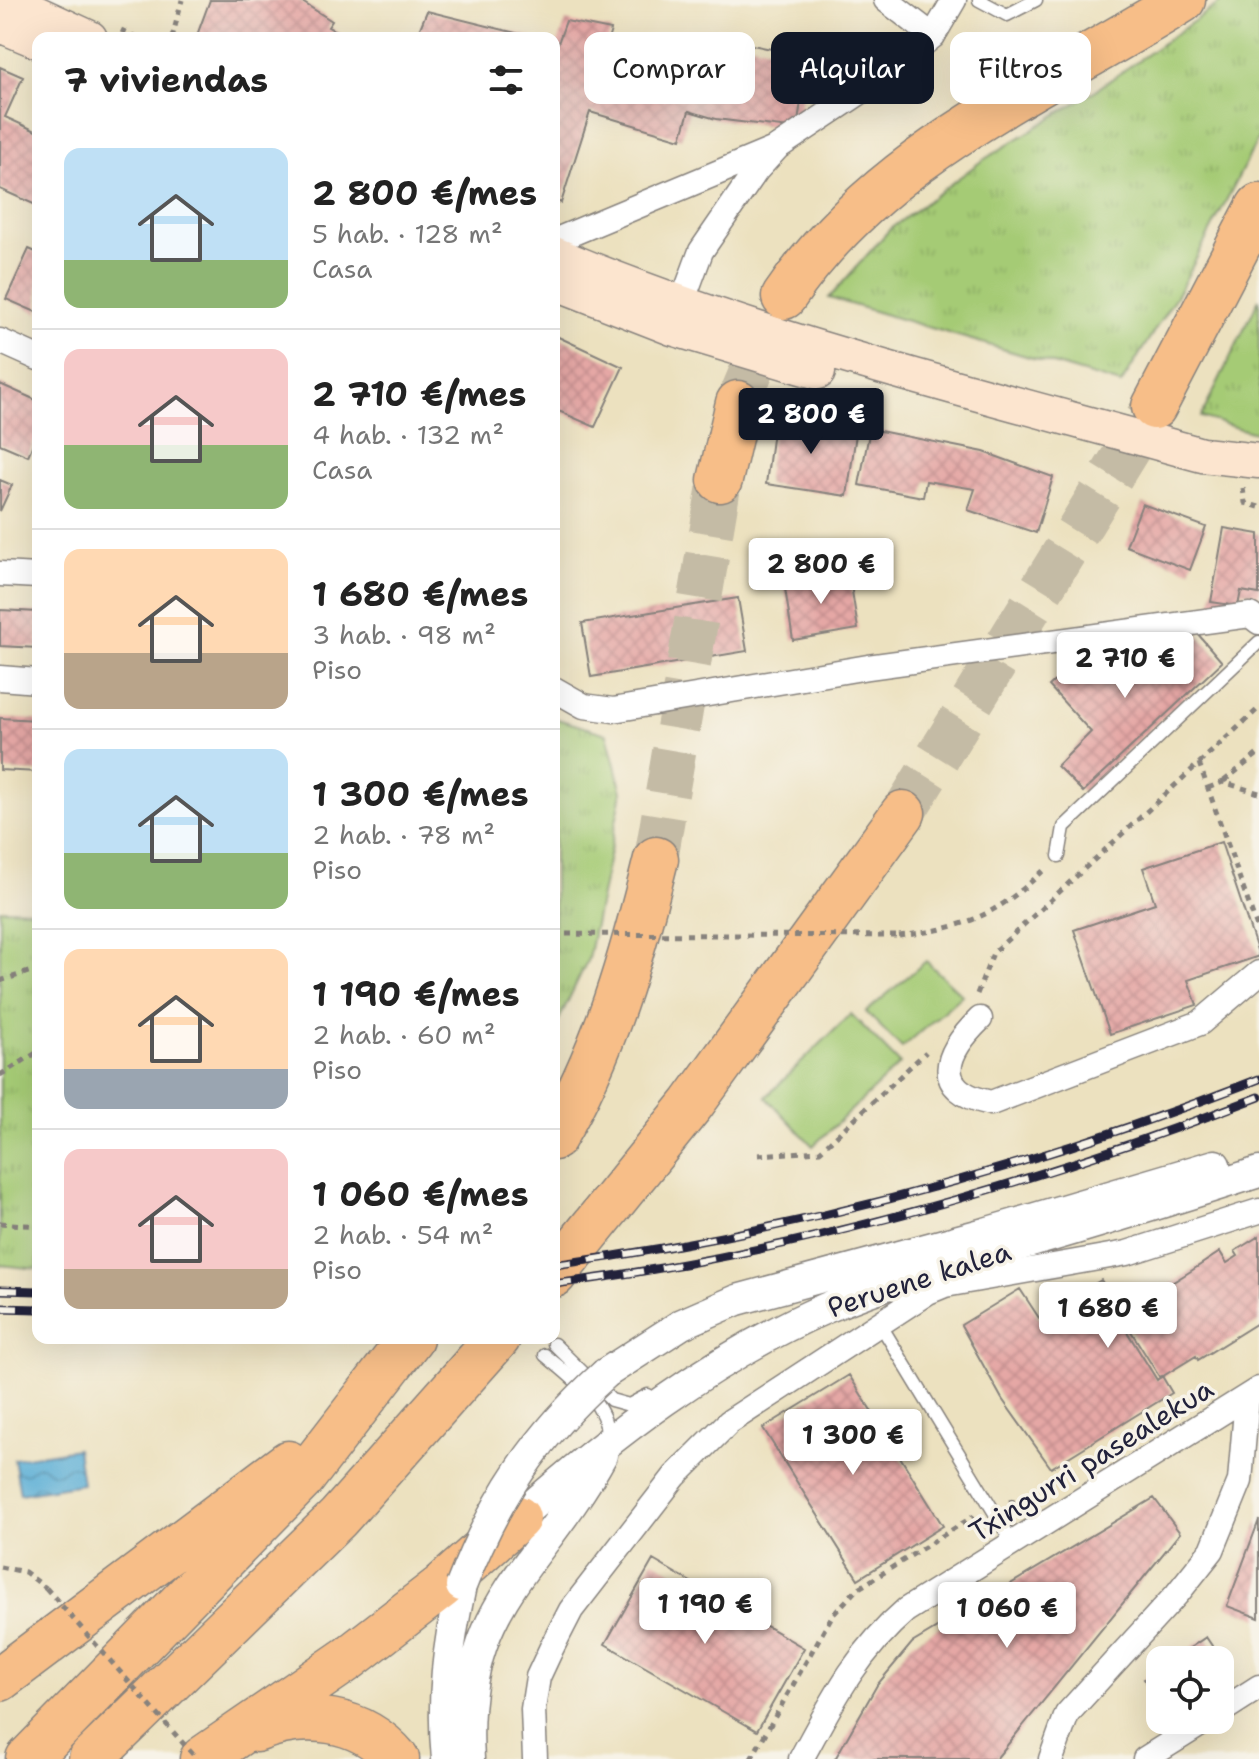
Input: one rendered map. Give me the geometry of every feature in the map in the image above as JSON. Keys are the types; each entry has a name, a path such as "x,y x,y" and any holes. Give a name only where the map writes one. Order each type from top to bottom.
{"highway":[{"path":"784,297 829,237 895,177 970,126 1183,0"},
{"path":"1154,407 1259,206"},
{"path":"720,480 738,403"},
{"path":"560,1268 692,1104 903,813"},
{"path":"560,1126 603,1037 633,952 656,859"},
{"path":"28,1759 303,1478 406,1344"},
{"path":"133,1759 188,1708 338,1518 493,1344"},
{"path":"0,1679 348,1418"},
{"path":"91,1759 338,1518"},
{"path":"209,1753 349,1658 441,1587 518,1518"},
{"path":"209,1753 271,1724 301,1718 331,1719 361,1731 387,1747 397,1759"}],"main road":[{"path":"8,0 77,32"},
{"path":"0,25 32,38"},
{"path":"560,257 741,351 1198,476 1259,482"},
{"path":"560,284 676,317 749,328 1202,455 1259,461"}],"street":[{"path":"886,0 928,32"},
{"path":"934,34 954,0"},
{"path":"560,238 778,147 842,104"},
{"path":"676,317 701,251 718,223 778,147"},
{"path":"0,341 32,355"},
{"path":"0,574 32,576"},
{"path":"560,692 584,706 613,710 868,667 1250,615 1259,622"},
{"path":"0,678 32,681"},
{"path":"980,1019 960,1038 948,1060 953,1085 967,1098 991,1103 1200,1023 1259,973"},
{"name":"Peruene kalea","path":"447,1759 444,1685 450,1637 461,1586 489,1517 544,1433 606,1373 682,1324 737,1300 985,1233 1259,1151"},
{"name":"Peruene kalea","path":"518,1518 606,1443 743,1352 825,1308 890,1283 1139,1211 1259,1172"},
{"path":"535,1759 533,1709 538,1677 571,1610 675,1476 729,1422 928,1292 956,1281 1127,1253 1259,1211"},
{"path":"1051,1759 1067,1714 1177,1594 1212,1550 1240,1481 1253,1394"},
{"name":"Txingurri pasealekua","path":"801,1759 854,1664 877,1635 906,1610 1253,1394"},
{"name":"Peruene kalea","path":"469,1759 471,1687 490,1619 521,1569 585,1485 606,1443"},
{"path":"1234,1703 1259,1687"},
{"path":"1145,1759 1185,1734"}],"lane":[{"path":"979,0 1007,15 1036,0"},
{"path":"1059,856 1064,827 1259,642"},
{"path":"880,1324 1013,1543"},
{"path":"554,1344 611,1400 629,1405 712,1354 743,1352"},
{"path":"545,1355 601,1410 608,1431 606,1443"}],"path":[{"path":"174,32 182,0"},
{"path":"980,1019 971,1010 993,953 1259,708"},
{"path":"1208,788 1223,782 1259,753"},
{"path":"1199,763 1259,933"},
{"path":"1223,782 1259,793"},
{"path":"560,934 899,936"},
{"path":"0,981 32,971"},
{"path":"758,1155 820,1151 936,1042"},
{"path":"0,1075 32,1056"},
{"path":"0,1223 32,1226"},
{"path":"0,1567 25,1572 46,1588 209,1753"}],"green space":[{"path":"1224,0 1259,0 1259,137 1181,288 1121,384 829,298 890,229 980,162 1073,104 1091,104 1091,93"},
{"path":"1259,299 1259,432 1251,432 1201,417"},
{"path":"560,720 607,734 622,792 588,959 560,1017"},
{"path":"0,909 32,910 32,1268 0,1265"},
{"path":"926,961 962,995 902,1048 866,1012"},
{"path":"851,1014 900,1064 813,1146 766,1097"}],"water":[{"path":"77,1449 82,1484 20,1494 14,1459"}],"building":[{"path":"210,0 299,0 332,21 328,27 337,32 198,32"},
{"path":"427,11 512,32 418,32"},
{"path":"566,21 611,30 584,32 584,104 755,104 755,46 771,49 771,104 801,104 797,129 716,119 689,111 681,139 590,112 560,203 560,38"},
{"path":"0,67 23,77 5,117 32,129 32,203 0,189"},
{"path":"29,249 32,250 32,310 6,299"},
{"path":"560,338 623,367 595,427 560,412"},
{"path":"0,384 32,398 32,446 28,456 0,444"},
{"path":"775,416 857,427 847,496 766,484"},
{"path":"870,429 984,452 1053,477 1036,533 968,510 975,489 926,481 923,497 859,485"},
{"path":"0,480 12,485 0,511"},
{"path":"1142,504 1206,527 1190,570 1126,546"},
{"path":"1224,528 1259,534 1259,594 1241,591 1238,606 1211,602"},
{"path":"849,572 858,629 793,640 784,582"},
{"path":"738,598 747,651 591,677 582,623"},
{"path":"0,610 32,612 32,648 0,646"},
{"path":"1197,633 1222,662 1083,792 1057,766 1091,732 1049,686 1084,654 1135,646 1151,668"},
{"path":"0,718 32,720 32,772 0,770"},
{"path":"1221,842 1259,956 1188,980 1197,1005 1110,1034 1074,930 1155,903 1143,868"},
{"path":"1259,1236 1259,1322 1198,1360 1196,1356 1162,1377 1172,1393 1051,1468 1002,1399 961,1325 1020,1289 1039,1318 1101,1280 1126,1319 1154,1301 1157,1306 1168,1299 1162,1289 1220,1252 1227,1263 1238,1256 1235,1251","holes":["1124,1320 1160,1378 1157,1380 1121,1322"]},
{"path":"849,1375 943,1526 858,1579 763,1428"},
{"path":"1154,1498 1180,1533 996,1759 835,1759 877,1685 912,1643"},
{"path":"1259,1520 1259,1618 1227,1606"},
{"path":"653,1560 804,1648 757,1731 605,1644"},
{"path":"1206,1637 1212,1646 1193,1646"}],"tunnel":[{"path":"738,403 774,317"},
{"path":"903,813 1154,407"},
{"path":"656,859 720,480"}],"railway":[{"path":"560,1264 734,1235 912,1193 1087,1141 1259,1079"},
{"path":"560,1283 734,1254 912,1212 1087,1159 1259,1097"},
{"path":"0,1290 32,1291"},
{"path":"0,1308 32,1309"}]}
